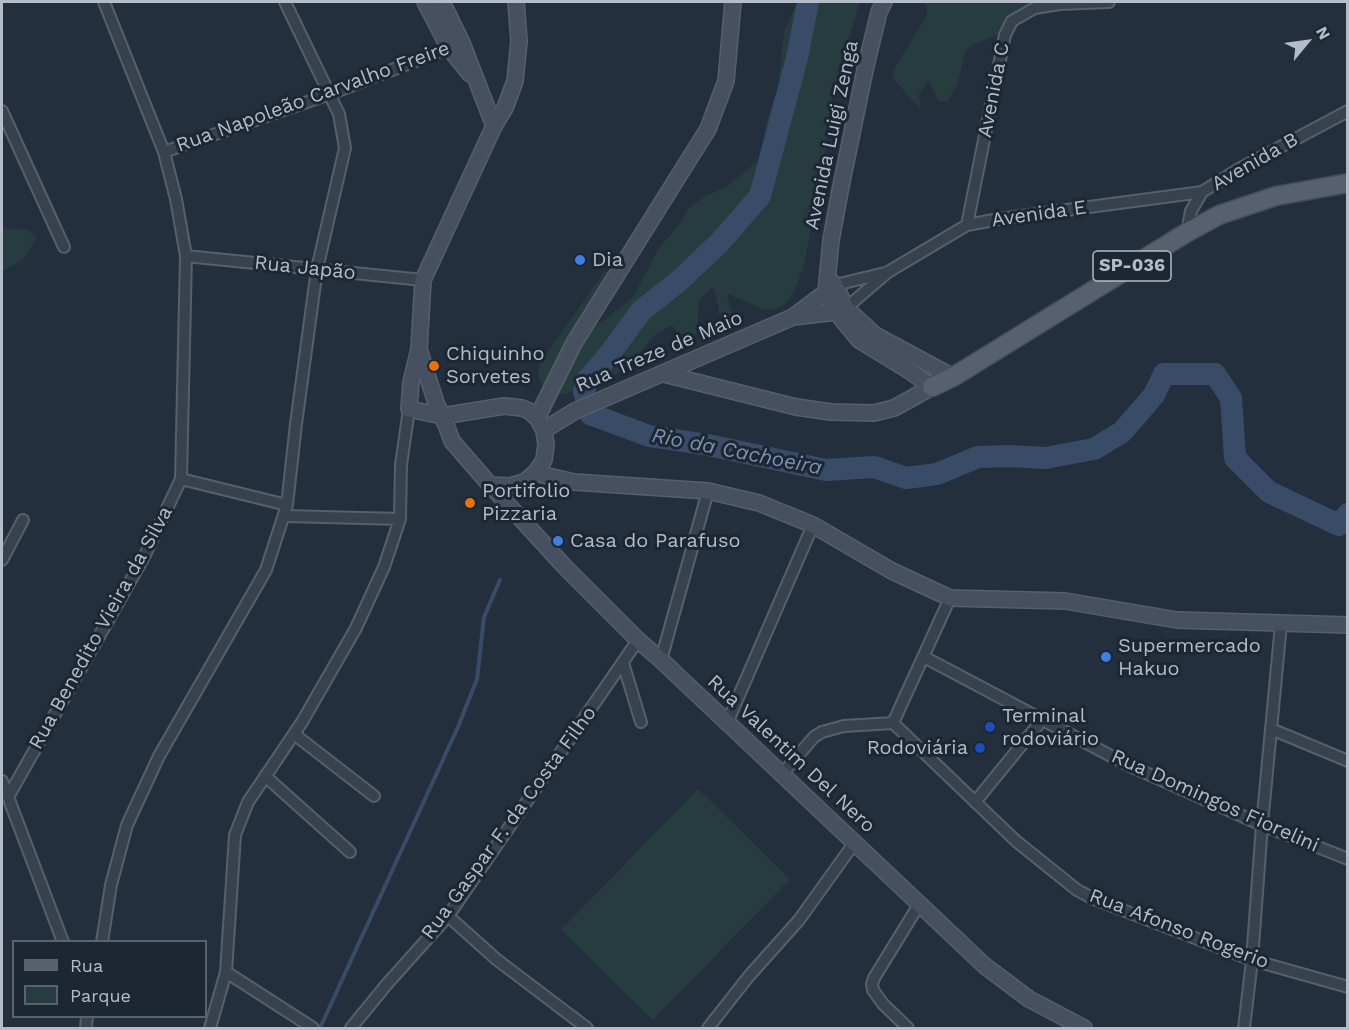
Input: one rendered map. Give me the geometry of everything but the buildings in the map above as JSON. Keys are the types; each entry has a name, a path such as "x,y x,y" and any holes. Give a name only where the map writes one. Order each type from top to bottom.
{"main road":[{"path":"425,2 456,45 476,81 494,126"},
{"path":"442,2 456,45"},
{"path":"490,485 510,486 524,482 535,473 543,460 546,445 540,424 522,408 504,406 442,416 409,409 411,382 419,349 423,279 494,126 505,108 515,81 519,41 516,2"},
{"path":"540,424 574,343 708,129 726,81 733,2"},
{"name":"Avenida Luigi Zenga","path":"829,285 840,191 865,70 879,12 884,2"},
{"name":"SP-036","path":"932,387 953,377 1219,215 1276,196 1347,183"},
{"path":"664,374 796,407 831,412 874,413 894,408 932,387 859,340 829,285"},
{"name":"Rua Treze de Maio","path":"793,317 829,285"},
{"path":"841,310 875,335 953,377"},
{"name":"Rua Treze de Maio","path":"540,424 664,374 793,317 841,310"},
{"name":"Rua Valentim Del Nero","path":"419,349 452,441 564,566 638,640 986,966 1029,999 1084,1029"},
{"path":"535,473 574,482 708,491 759,502 813,525 892,571 950,598 1065,601 1178,620 1347,625"}],"street":[{"name":"Rua Benedito Vieira da Silva","path":"8,797 144,557 181,479 186,256 176,199 164,152 104,2"},
{"path":"102,940 111,885 127,825 159,756 266,570 286,510 317,269 345,148 339,114 285,2"},
{"name":"Avenida C","path":"967,225 1005,35 1012,21 1035,8 1059,4 1109,2"},
{"name":"Rua Napoleão Carvalho Freire","path":"164,152 330,94 456,45"},
{"path":"2,111 64,247"},
{"name":"Avenida B","path":"1186,233 1191,211 1202,192 1239,169 1347,111"},
{"name":"Avenida E","path":"841,310 888,272 967,225 1202,192"},
{"name":"Rua Japão","path":"186,256 423,279"},
{"name":"Avenida E","path":"829,285 888,272"},
{"path":"210,1029 226,972 235,835 248,802 294,734 356,628 384,567 400,519 401,465 409,409"},
{"path":"181,479 286,510 400,519"},
{"path":"661,660 708,491"},
{"path":"2,560 23,520"},
{"path":"727,723 813,525"},
{"path":"782,774 814,737 822,732 844,726 892,723 950,598"},
{"path":"1244,1029 1281,624"},
{"name":"Rua Gaspar F. da Costa Filho","path":"351,1029 387,984 448,916 638,640"},
{"name":"Rua Domingos Fiorelini","path":"924,657 1128,765 1262,825 1347,859"},
{"path":"623,663 640,722"},
{"path":"975,802 1042,720"},
{"name":"Rua Afonso Rogerio","path":"892,723 1016,841 1077,890 1094,899 1252,960 1347,987"},
{"path":"1271,729 1347,761"},
{"path":"294,734 374,796"},
{"path":"266,776 350,852"},
{"path":"2,781 62,940"},
{"path":"708,1029 749,976 799,920 855,842"},
{"path":"908,1029 883,1004 873,990 874,978 920,903"},
{"path":"448,916 496,959 587,1029"},
{"path":"226,972 313,1028"}],"green space":[{"path":"797,2 860,2 833,92 824,161 803,269 793,293 784,305 773,310 762,309 729,294 727,297 733,314 724,317 719,313 715,290 712,287 699,300 697,334 692,340 681,339 673,326 669,326 654,336 630,366 604,381 563,394 551,392 541,384 538,375 540,363 604,272 611,271 585,331 603,321 633,297 659,248 679,225 688,209 705,196 726,187 760,159 767,119 778,89 784,32"},
{"path":"924,2 1040,2 1038,8 1004,33 971,45 965,52 957,86 947,102 938,101 929,80 919,95 921,109 892,76 895,67 927,15"},
{"path":"2,228 28,230 37,237 25,258 2,272"},
{"path":"698,789 790,879 653,1020 561,930"}],"waterway":[{"name":"Rio da Cachoeira","path":"808,2 797,58 760,196 721,241 679,281 641,311 588,379 584,391 590,414 649,436 708,445 826,470 874,467 906,478 937,474 978,457 1045,458 1094,449 1122,432 1154,395 1164,374 1215,374 1231,398 1235,458 1269,492 1339,525 1348,514"},
{"path":"320,1028 458,727 477,679 484,617 500,580"}],"place":[{"name":"Dia","path":"580,260"},
{"name":"Chiquinho Sorvetes","path":"434,366"},
{"name":"Portifolio Pizzaria","path":"470,503"},
{"name":"Casa do Parafuso","path":"558,541"},
{"name":"Supermercado Hakuo","path":"1106,657"},
{"name":"Terminal rodoviário","path":"990,727"},
{"name":"Rodoviária","path":"980,748"}]}
